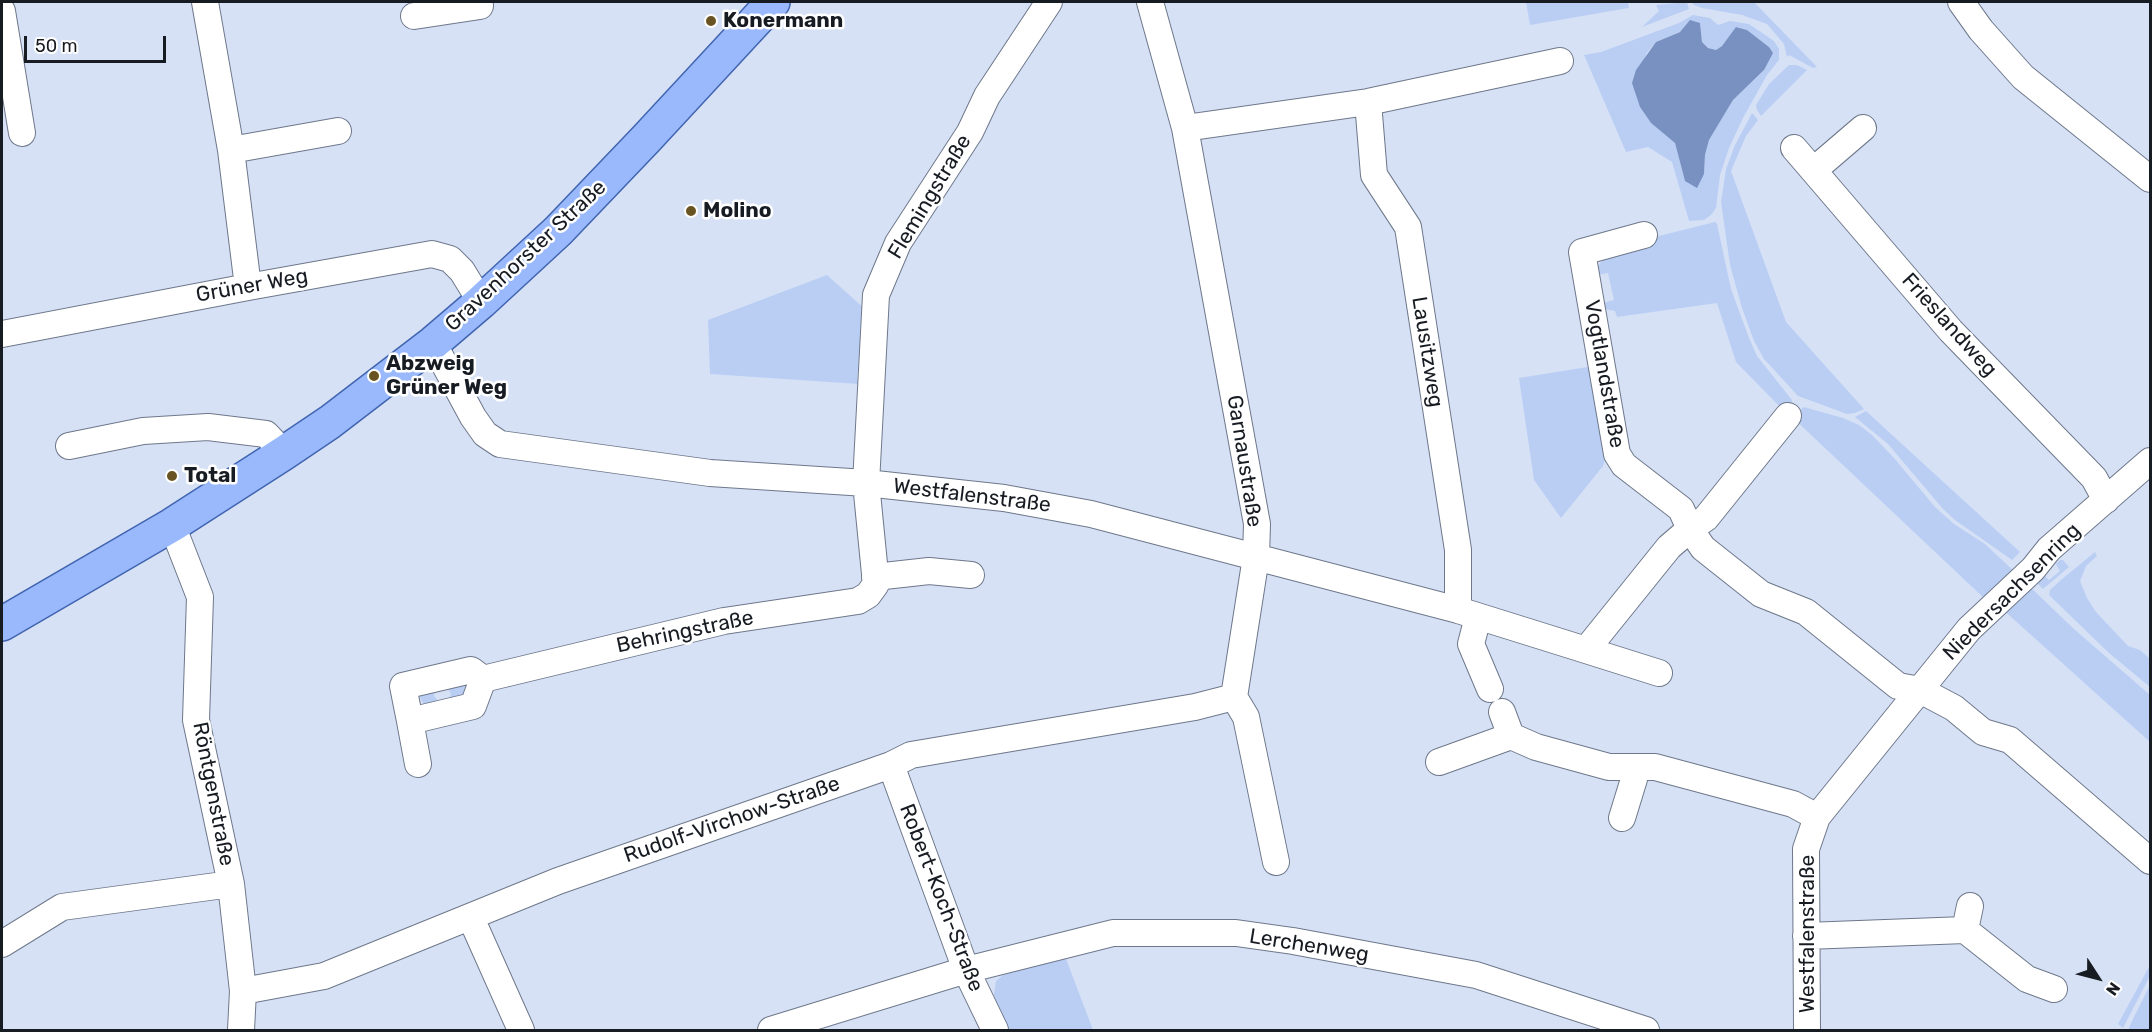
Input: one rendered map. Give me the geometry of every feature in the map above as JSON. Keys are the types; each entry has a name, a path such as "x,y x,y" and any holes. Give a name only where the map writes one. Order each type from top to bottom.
{"main road":[{"name":"Gravenhorster Straße","path":"2,624 172,525 284,453 330,422 433,343 569,220 773,2"}],"street":[{"path":"205,2 231,150 248,287"},
{"path":"414,16 480,6 480,2"},
{"name":"Flemingstraße","path":"866,483 876,296 898,243 970,132 987,96 1049,2"},
{"name":"Garnaustraße","path":"1150,2 1185,128 1257,524 1256,557 1240,650 1238,684 1234,697"},
{"path":"1960,2 1981,30 2023,77 2151,179"},
{"path":"2,11 22,133"},
{"path":"1185,128 1368,102 1560,61"},
{"name":"Lausitzweg","path":"1368,102 1374,175 1408,227 1468,614"},
{"path":"1814,170 1863,128"},
{"path":"231,150 338,130"},
{"name":"Frieslandweg","path":"1794,148 1951,331 2094,478 2106,500"},
{"name":"Vogtlandstraße","path":"1644,236 1582,252 1617,454 1624,465 1681,509 1690,530 1703,548 1761,594 1806,612 1898,686 1920,690 1954,708 1983,732 2010,740 2151,861"},
{"name":"Grüner Weg","path":"2,334 432,254 450,259 462,271 481,302"},
{"name":"Westfalenstraße","path":"433,343 473,417 485,434 500,444 710,473 866,483 1004,498 1091,514 1468,614"},
{"path":"1586,650 1669,547 1706,518 1788,416"},
{"path":"69,446 143,431 208,427 266,434 284,453"},
{"name":"Niedersachsenring","path":"1817,817 1969,629 2033,569 2049,549 2151,461"},
{"path":"866,483 875,577 929,571 971,576"},
{"name":"Röntgenstraße","path":"172,525 200,597 196,720 231,884 243,992 241,1030"},
{"name":"Behringstraße","path":"410,721 403,686 471,670 483,680 724,621 858,601 868,595 876,584 875,577"},
{"path":"1490,689 1471,644 1468,614 1659,673"},
{"path":"418,764 410,721 473,706 483,680"},
{"path":"1234,697 1246,717 1276,862"},
{"name":"Rudolf-Virchow-Straße","path":"243,992 324,976 558,881 891,765 911,755 1195,707 1234,697"},
{"path":"1502,712 1511,736"},
{"path":"1439,762 1511,736 1536,747 1609,767 1655,767 1793,804 1817,817"},
{"name":"Robert-Koch-Straße","path":"891,765 966,970 995,1030"},
{"path":"1622,818 1634,779 1632,767"},
{"name":"Westfalenstraße","path":"1808,1030 1806,849 1817,817"},
{"path":"2,944 62,907 231,884"},
{"path":"471,918 521,1030"},
{"path":"1806,936 1968,918 2027,979 2054,989"},
{"name":"Lerchenweg","path":"771,1030 966,970 1113,933 1236,933 1293,941 1476,975 1646,1030"}],"shaded area":[{"path":"1526,2 1628,2 1629,8 1530,25"},
{"path":"1687,2 1689,9 1642,27 1659,11 1656,5"},
{"path":"1692,2 1754,2 1817,67 1813,68 1789,55 1787,57 1784,44 1767,24 1742,15 1702,8"},
{"path":"1693,15 1710,18 1718,25 1730,21 1749,24 1774,41 1779,49 1779,60 1767,75 1729,148 1720,175 1716,208 1704,220 1689,221 1672,162 1648,147 1626,152 1584,55 1601,52 1679,23","holes":["1700,23 1702,42 1708,48 1716,50 1737,27 1747,30 1769,47 1764,70 1733,100 1709,140 1704,174 1685,181 1675,143 1651,123 1640,107 1646,54 1656,42"]},
{"path":"1690,20 1700,23 1702,42 1708,48 1716,50 1722,46 1736,27 1747,30 1769,47 1773,53 1764,70 1733,100 1709,140 1704,174 1697,188 1685,181 1675,143 1651,123 1640,107 1632,83 1636,70 1656,42 1680,32"},
{"path":"1789,65 1797,65 1807,70 1761,116 1756,105 1769,84"},
{"path":"1752,113 1758,120 1746,136 1731,171 1786,322 1864,409 1855,413 1847,414 1798,396 1764,359 1754,341 1742,308 1730,265 1721,202 1726,169 1735,145"},
{"path":"1715,222 1731,289 1749,338 1757,356 1792,400 1791,406 1785,412 1736,362 1717,303 1617,317 1615,311 1605,309 1603,303 1614,300 1608,273 1597,275 1596,270 1602,260 1630,253 1635,242"},
{"path":"827,275 866,310 863,314 857,379 859,384 710,374 708,320"},
{"path":"1594,366 1607,454 1603,466 1561,518 1534,480 1519,378"},
{"path":"1804,407 1843,418 1859,425 1872,435 1935,507 1954,524 1985,544 2015,572 1986,600 1791,416"},
{"path":"1866,411 2020,552 2012,560 1955,520 1888,444 1855,417"},
{"path":"2095,552 2097,556 2086,566 2080,581 2096,612 2128,646 2140,650 2150,659 2150,687 2109,653 2049,595 2050,590"},
{"path":"2063,560 2069,567 2043,589 2033,579 2042,573 2049,580 2060,571 2056,564"},
{"path":"2028,585 2074,629 2150,695 2150,742 2000,607"},
{"path":"467,679 469,690 456,703 449,700 451,694 447,687"},
{"path":"435,690 434,696 439,702 425,706 420,698 421,694"},
{"path":"1065,956 1093,1030 1007,1030 994,995 996,981 1003,975"},
{"path":"2150,965 2150,976 2123,1028 2118,1024"},
{"path":"2150,985 2150,1030 2128,1030 2133,1019"}],"place":[{"name":"Konermann","path":"711,21"},
{"name":"Molino","path":"691,211"},
{"name":"Abzweig Grüner Weg","path":"374,376"},
{"name":"Total","path":"172,476"}]}
